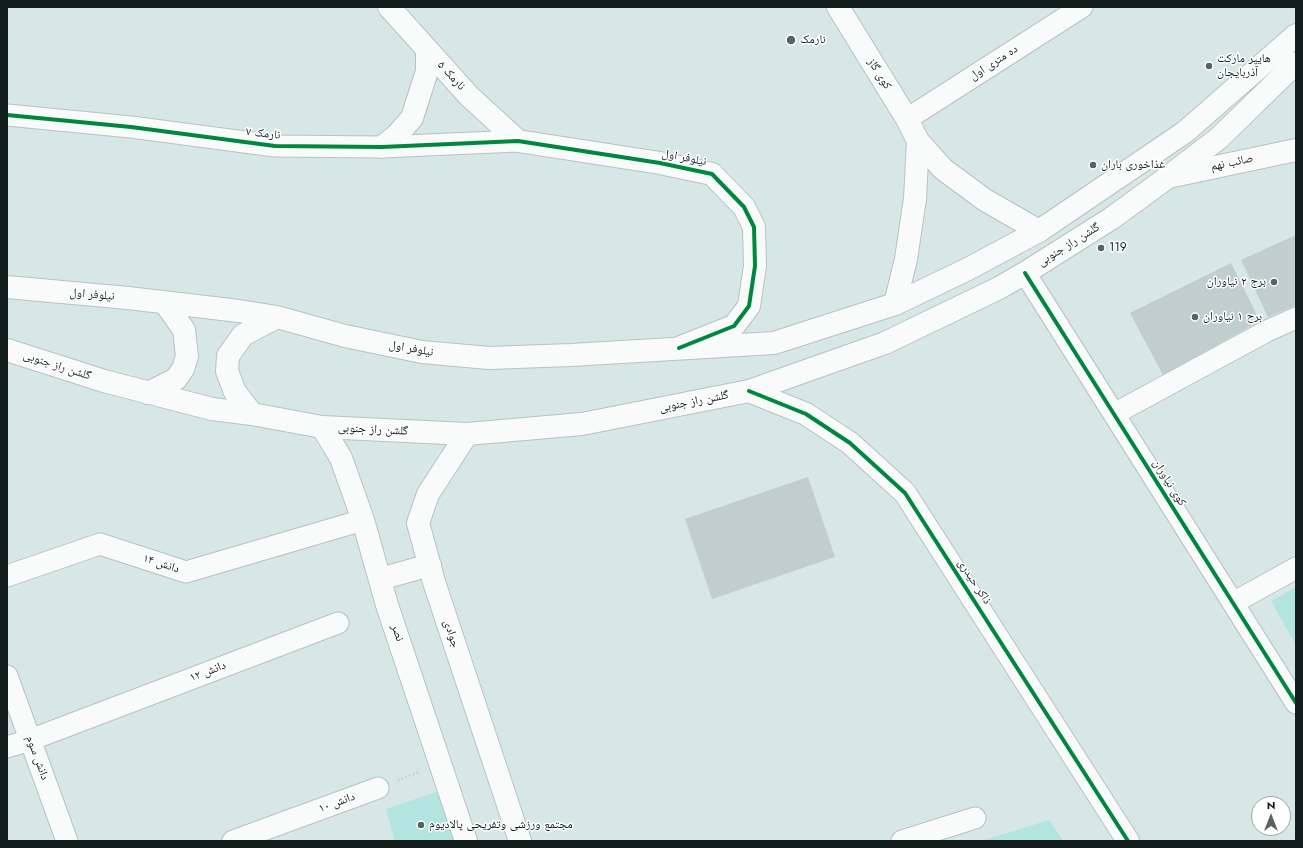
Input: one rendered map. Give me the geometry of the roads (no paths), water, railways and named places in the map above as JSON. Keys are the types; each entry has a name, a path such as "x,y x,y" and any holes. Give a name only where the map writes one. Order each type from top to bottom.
{"main road":[{"name":"کوی گاز","path":"838,7 907,119 918,141"},
{"name":"نارمک ۵","path":"397,11 427,50 469,96 518,141"},
{"path":"679,348 774,342 895,304 968,269 1039,231 1186,132 1296,35"},
{"path":"382,147 397,135 412,118 427,71 427,50"},
{"name":"گلشن راز جنوبی","path":"7,350 104,381 212,409 252,414 322,428 467,434 582,424 749,391 885,343 999,288 1025,273 1112,218 1219,138 1296,63"},
{"name":"نیلوفر اول","path":"7,287 128,298 239,311 277,317 345,336 422,352 489,358 571,355 679,348 734,326 749,306 755,266 754,227 744,207 712,174 660,163 518,141"},
{"path":"918,141 944,169 979,196 1039,231"},
{"path":"895,304 906,259 915,199 918,141"},
{"name":"صائب نهم","path":"1168,177 1296,150"},
{"path":"148,393 176,379 183,368 187,356 184,330 165,303"},
{"path":"252,414 235,392 227,371 228,356 243,335 277,317"},
{"name":"ذاکر حیدری","path":"749,391 806,414 850,443 905,493 1128,841"},
{"name":"نصر","path":"322,428 340,458 363,520 380,579 466,841"},
{"name":"جوادی","path":"467,434 428,494 418,523 430,565 520,841"},
{"path":"380,579 430,565"}],"street":[{"name":"ده متری اول","path":"907,119 1082,7"},
{"name":"نارمک ۷","path":"7,115 131,127 275,146 382,147 518,141"},
{"name":"کوی نیاوران","path":"1025,273 1296,703"},
{"path":"1114,414 1267,331 1296,318"},
{"name":"دانش ۱۴","path":"7,576 100,544 186,572 363,520"},
{"path":"1233,603 1296,568"},
{"name":"دانش ۱۲","path":"7,747 30,740 338,623"},
{"name":"دانش سوم","path":"7,676 67,841"},
{"name":"دانش ۱۰","path":"233,841 378,788"},
{"path":"902,841 975,818"}],"place":[{"name":"نارمک","path":"791,40"},
{"name":"هایپر مارکت آذربایجان","path":"1209,66"},
{"name":"غذاخوری باران","path":"1093,165"},
{"name":"119","path":"1101,248"},
{"name":"برج ۲ نیاوران","path":"1274,282"},
{"name":"برح ۱ نیاوران","path":"1195,317"},
{"name":"مجتمع ورزشی وتفریحی پالادیوم","path":"421,825"}]}
